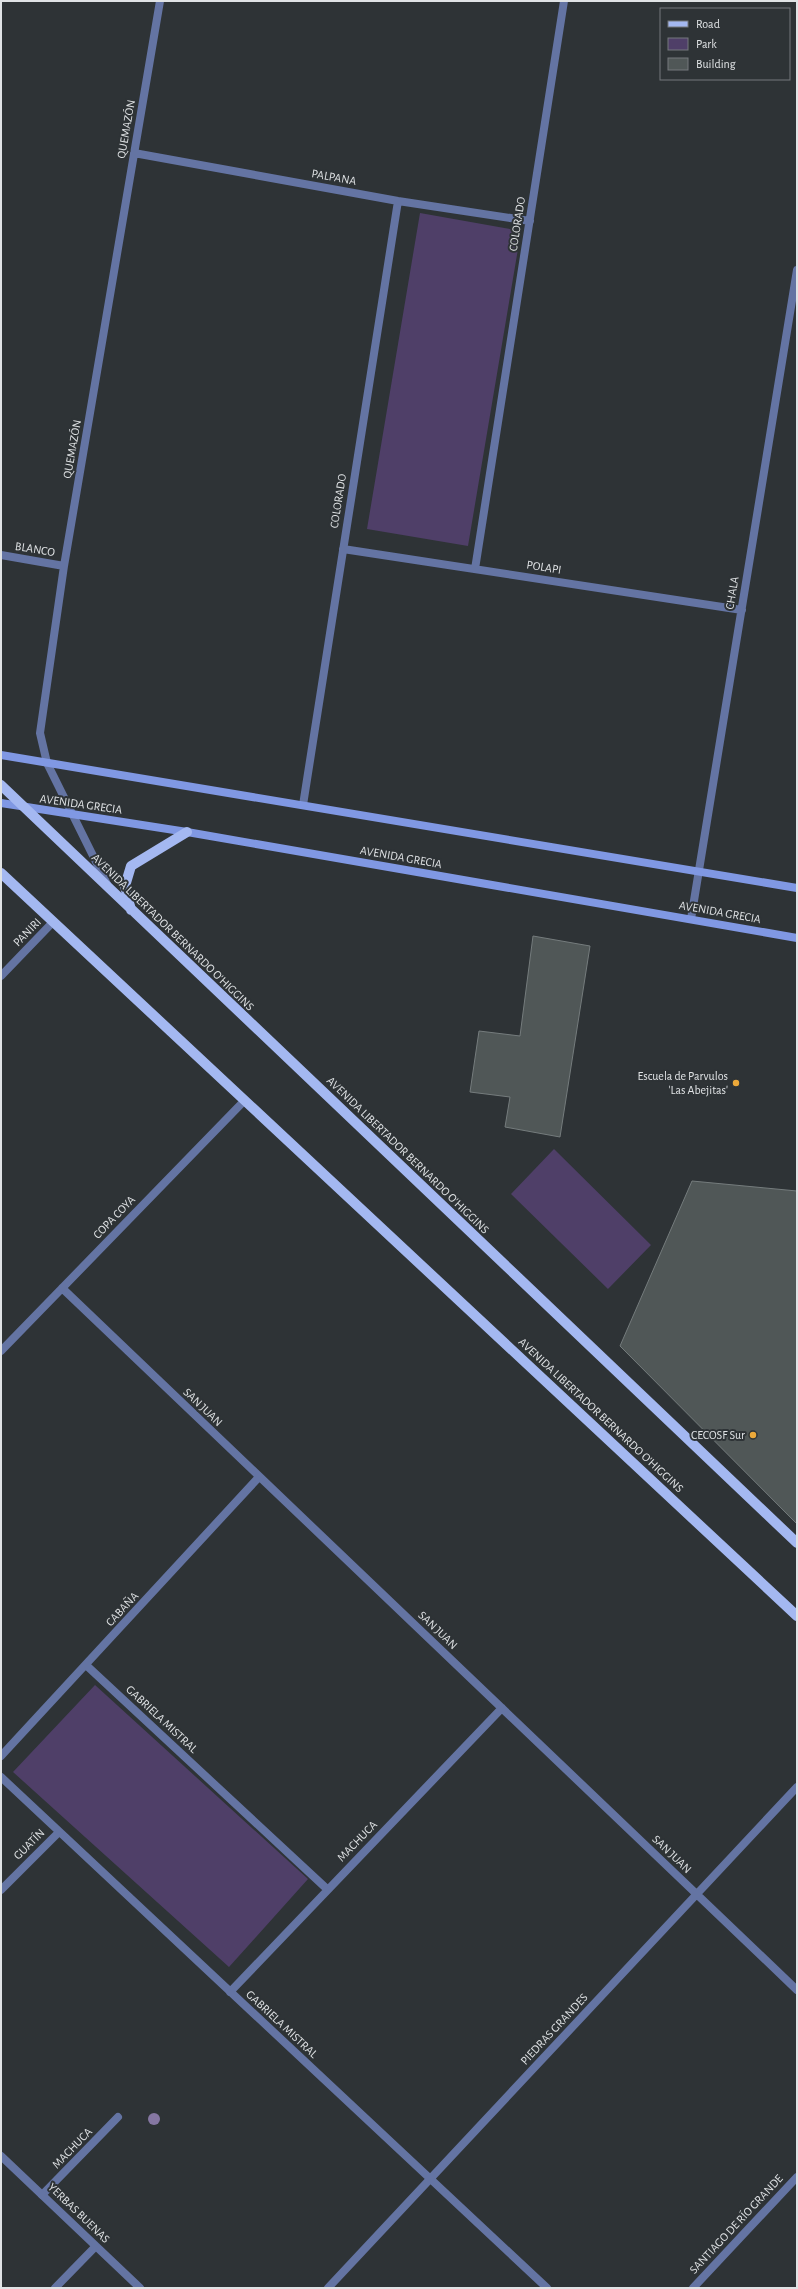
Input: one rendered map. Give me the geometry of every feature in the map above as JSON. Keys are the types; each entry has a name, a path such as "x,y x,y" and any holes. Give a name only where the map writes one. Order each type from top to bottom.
{"main road":[{"path":"1,755 797,888"},
{"name":"AVENIDA LIBERTADOR BERNARDO O'HIGGINS","path":"1,785 797,1543"},
{"name":"AVENIDA GRECIA","path":"1,803 25,808 71,813 187,832 797,938"},
{"path":"131,910 125,886 131,866 187,832"},
{"name":"AVENIDA LIBERTADOR BERNARDO O'HIGGINS","path":"1,873 797,1616"}],"street":[{"name":"QUEMAZÓN","path":"109,888 47,763 40,734 64,566 160,1"},
{"name":"COLORADO","path":"475,569 564,1"},
{"name":"PALPANA","path":"134,152 398,201 530,221"},
{"name":"COLORADO","path":"302,805 398,201"},
{"name":"CHALA","path":"691,920 797,270"},
{"name":"POLAPI","path":"343,549 742,610"},
{"name":"BLANCO","path":"1,555 64,566"},
{"name":"PANIRI","path":"1,976 53,922"},
{"name":"COPA COYA","path":"1,1351 245,1100"},
{"name":"SAN JUAN","path":"62,1288 797,1990"},
{"name":"CABAÑA","path":"1,1756 260,1477"},
{"name":"GABRIELA MISTRAL","path":"86,1665 327,1889"},
{"name":"MACHUCA","path":"230,1992 502,1708"},
{"name":"GABRIELA MISTRAL","path":"1,1777 58,1833 431,2178 547,2288"},
{"name":"PIEDRAS GRANDES","path":"328,2288 797,1787"},
{"name":"GUATÍN","path":"1,1890 58,1833"},
{"name":"MACHUCA","path":"42,2195 118,2117"},
{"name":"YERBAS BUENAS","path":"1,2156 140,2288"},
{"name":"SANTIAGO DE RÍO GRANDE","path":"693,2288 797,2177"},
{"path":"55,2288 96,2246"}],"green space":[{"path":"420,213 521,231 468,546 367,529"},
{"path":"554,1149 651,1245 608,1289 511,1194"},
{"path":"95,1685 308,1879 229,1967 13,1772"}],"building":[{"path":"533,936 590,946 560,1137 505,1127 510,1097 470,1092 479,1031 520,1036"},
{"name":"CECOSF Sur","path":"692,1181 797,1191 797,1524 620,1346"}],"place":[{"name":"Escuela de Parvulos 'Las Abejitas'","path":"736,1083"},
{"name":"CECOSF Sur","path":"753,1435"}]}
